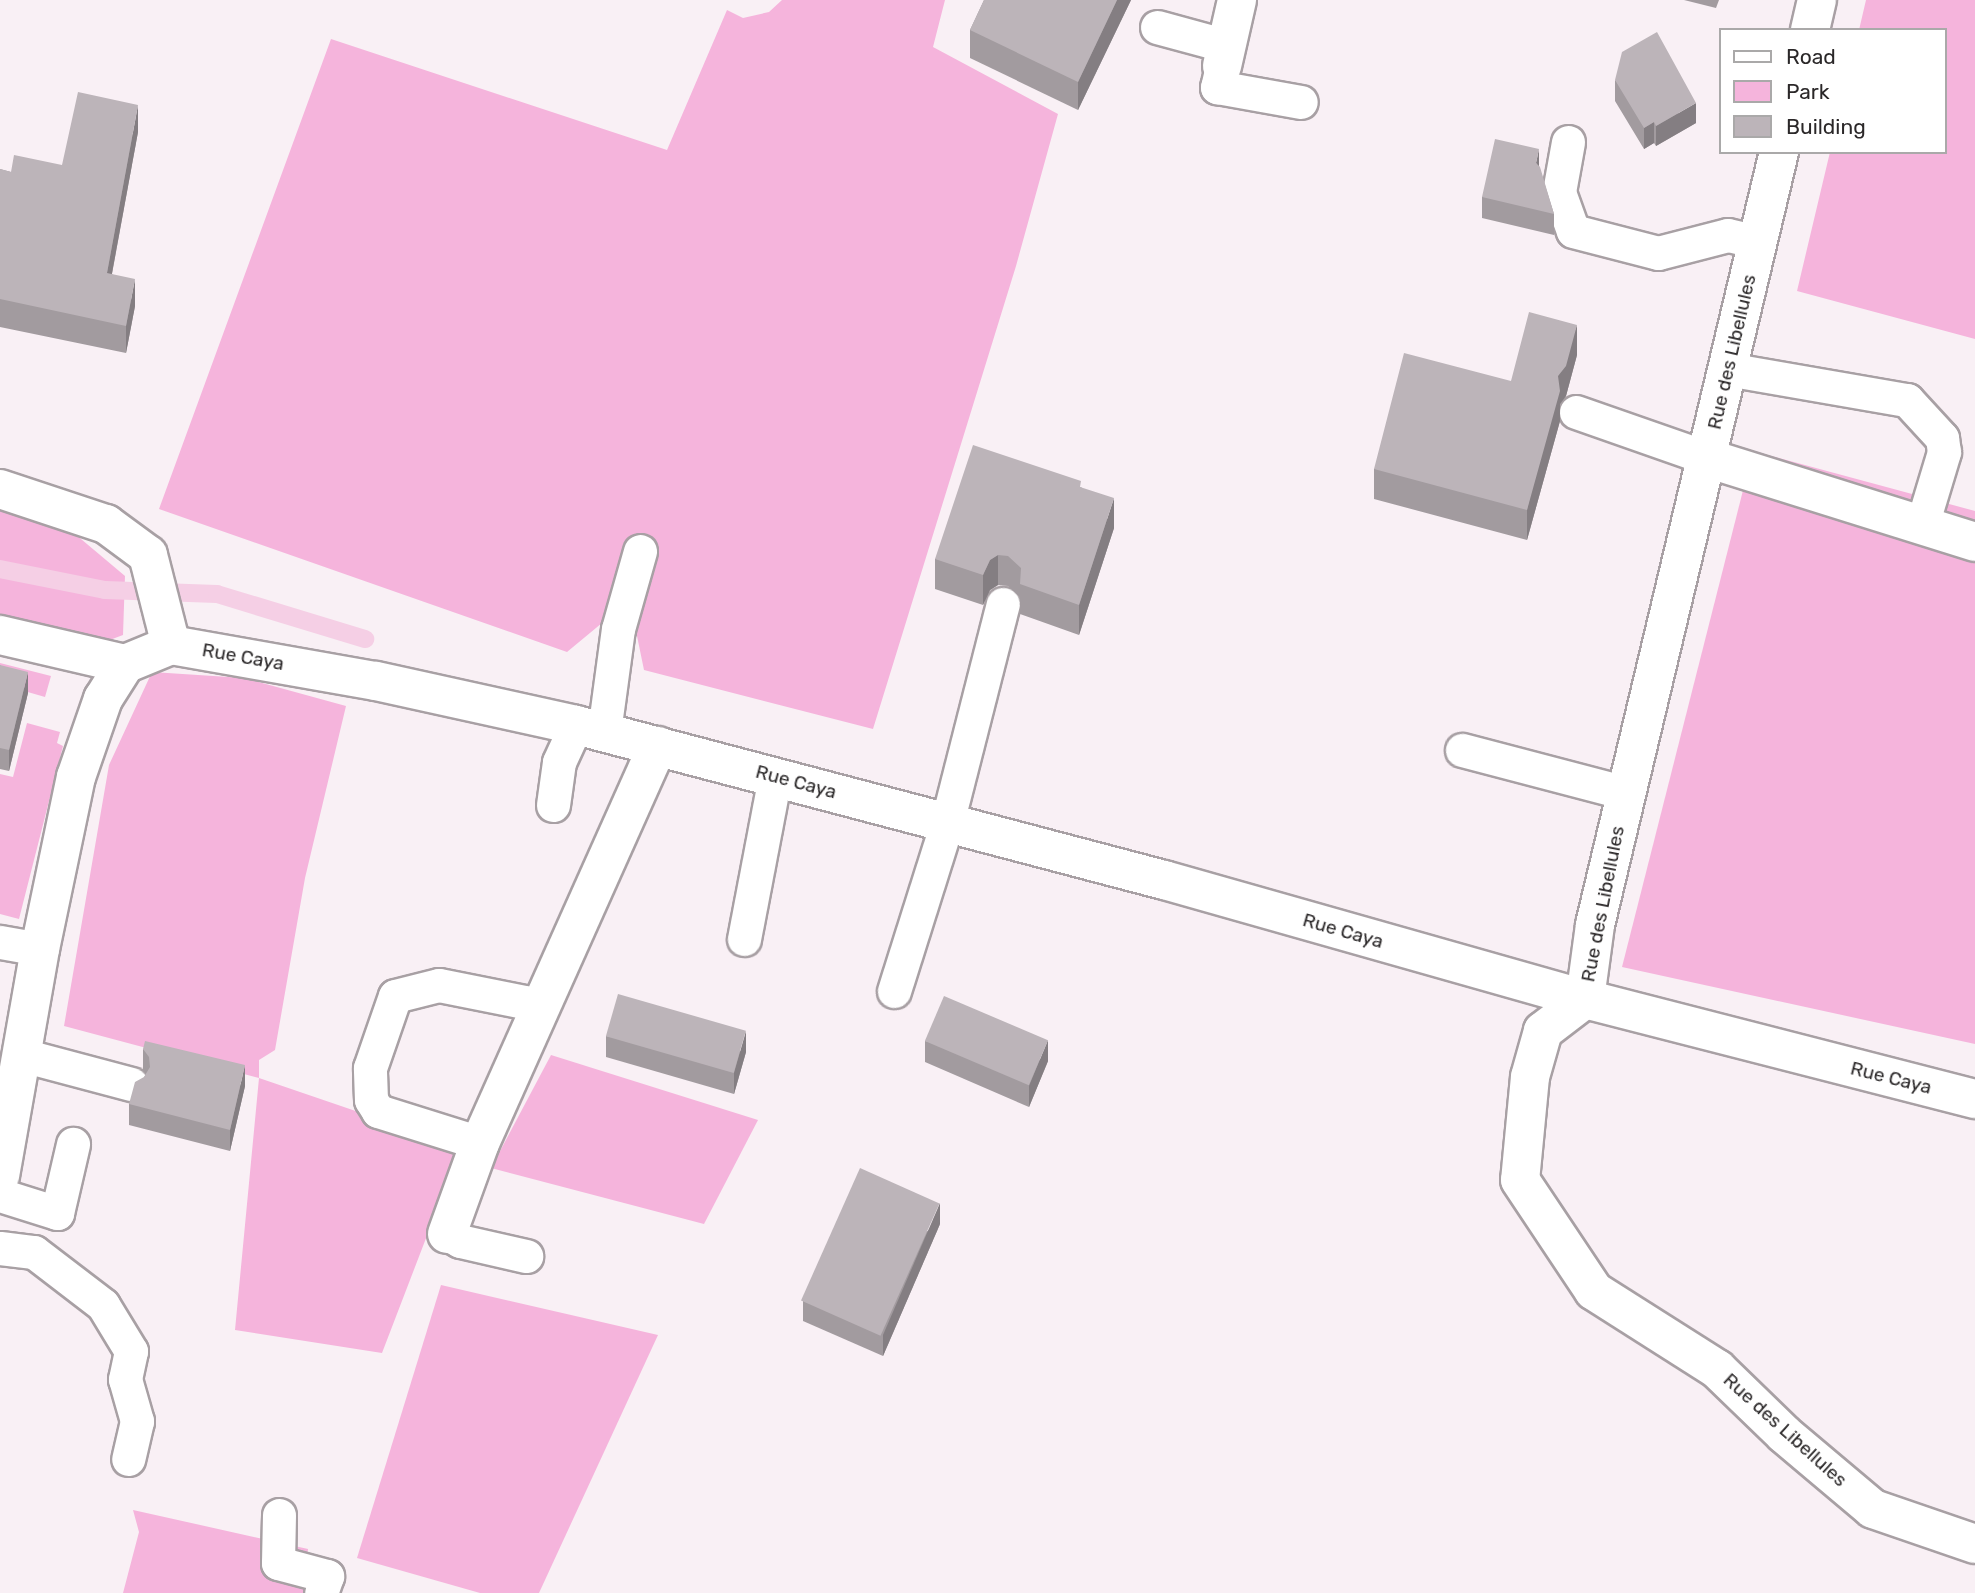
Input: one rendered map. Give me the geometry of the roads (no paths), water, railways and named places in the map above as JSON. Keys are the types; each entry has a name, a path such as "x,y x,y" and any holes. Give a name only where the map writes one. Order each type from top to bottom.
{"street":[{"path":"1225,56 1237,0"},
{"path":"1810,28 1817,0"},
{"name":"Rue des Libellules","path":"1779,154 1595,925 1585,999 1543,1031 1530,1077 1520,1180 1594,1291 1717,1369 1784,1434 1873,1508 1975,1545"},
{"path":"1707,458 1975,542"},
{"path":"0,489 106,524 148,555 171,645 125,664 103,699 76,777 40,949 22,1055 5,1124 0,1176"},
{"path":"0,635 125,664"},
{"name":"Rue Caya","path":"171,645 376,681 658,746 1164,880 1585,999 1975,1100"},
{"path":"447,1234 480,1143 658,746"}],"lane":[{"path":"1157,27 1225,56 1217,88 1301,102"},
{"path":"1568,142 1559,192 1573,231 1658,253 1728,234 1758,242"},
{"path":"1727,369 1907,400 1942,438 1944,452 1922,526"},
{"path":"1576,412 1707,458"},
{"path":"553,805 559,762 590,729 640,551"},
{"path":"894,992 947,822 1003,604"},
{"path":"1462,750 1626,793"},
{"path":"744,939 775,777"},
{"path":"0,942 40,949"},
{"path":"480,1143 378,1111 371,1100 370,1068 395,996 439,985 524,1002 540,1009"},
{"path":"22,1055 131,1084"},
{"path":"0,1195 57,1213 73,1144"},
{"path":"447,1234 460,1241 526,1256"},
{"path":"0,1248 34,1252 103,1305 131,1351 125,1379 137,1421 128,1459"},
{"path":"279,1515 278,1563 327,1576 321,1593"}],"waterway":[{"path":"0,569 105,590 217,594 365,639"}]}
